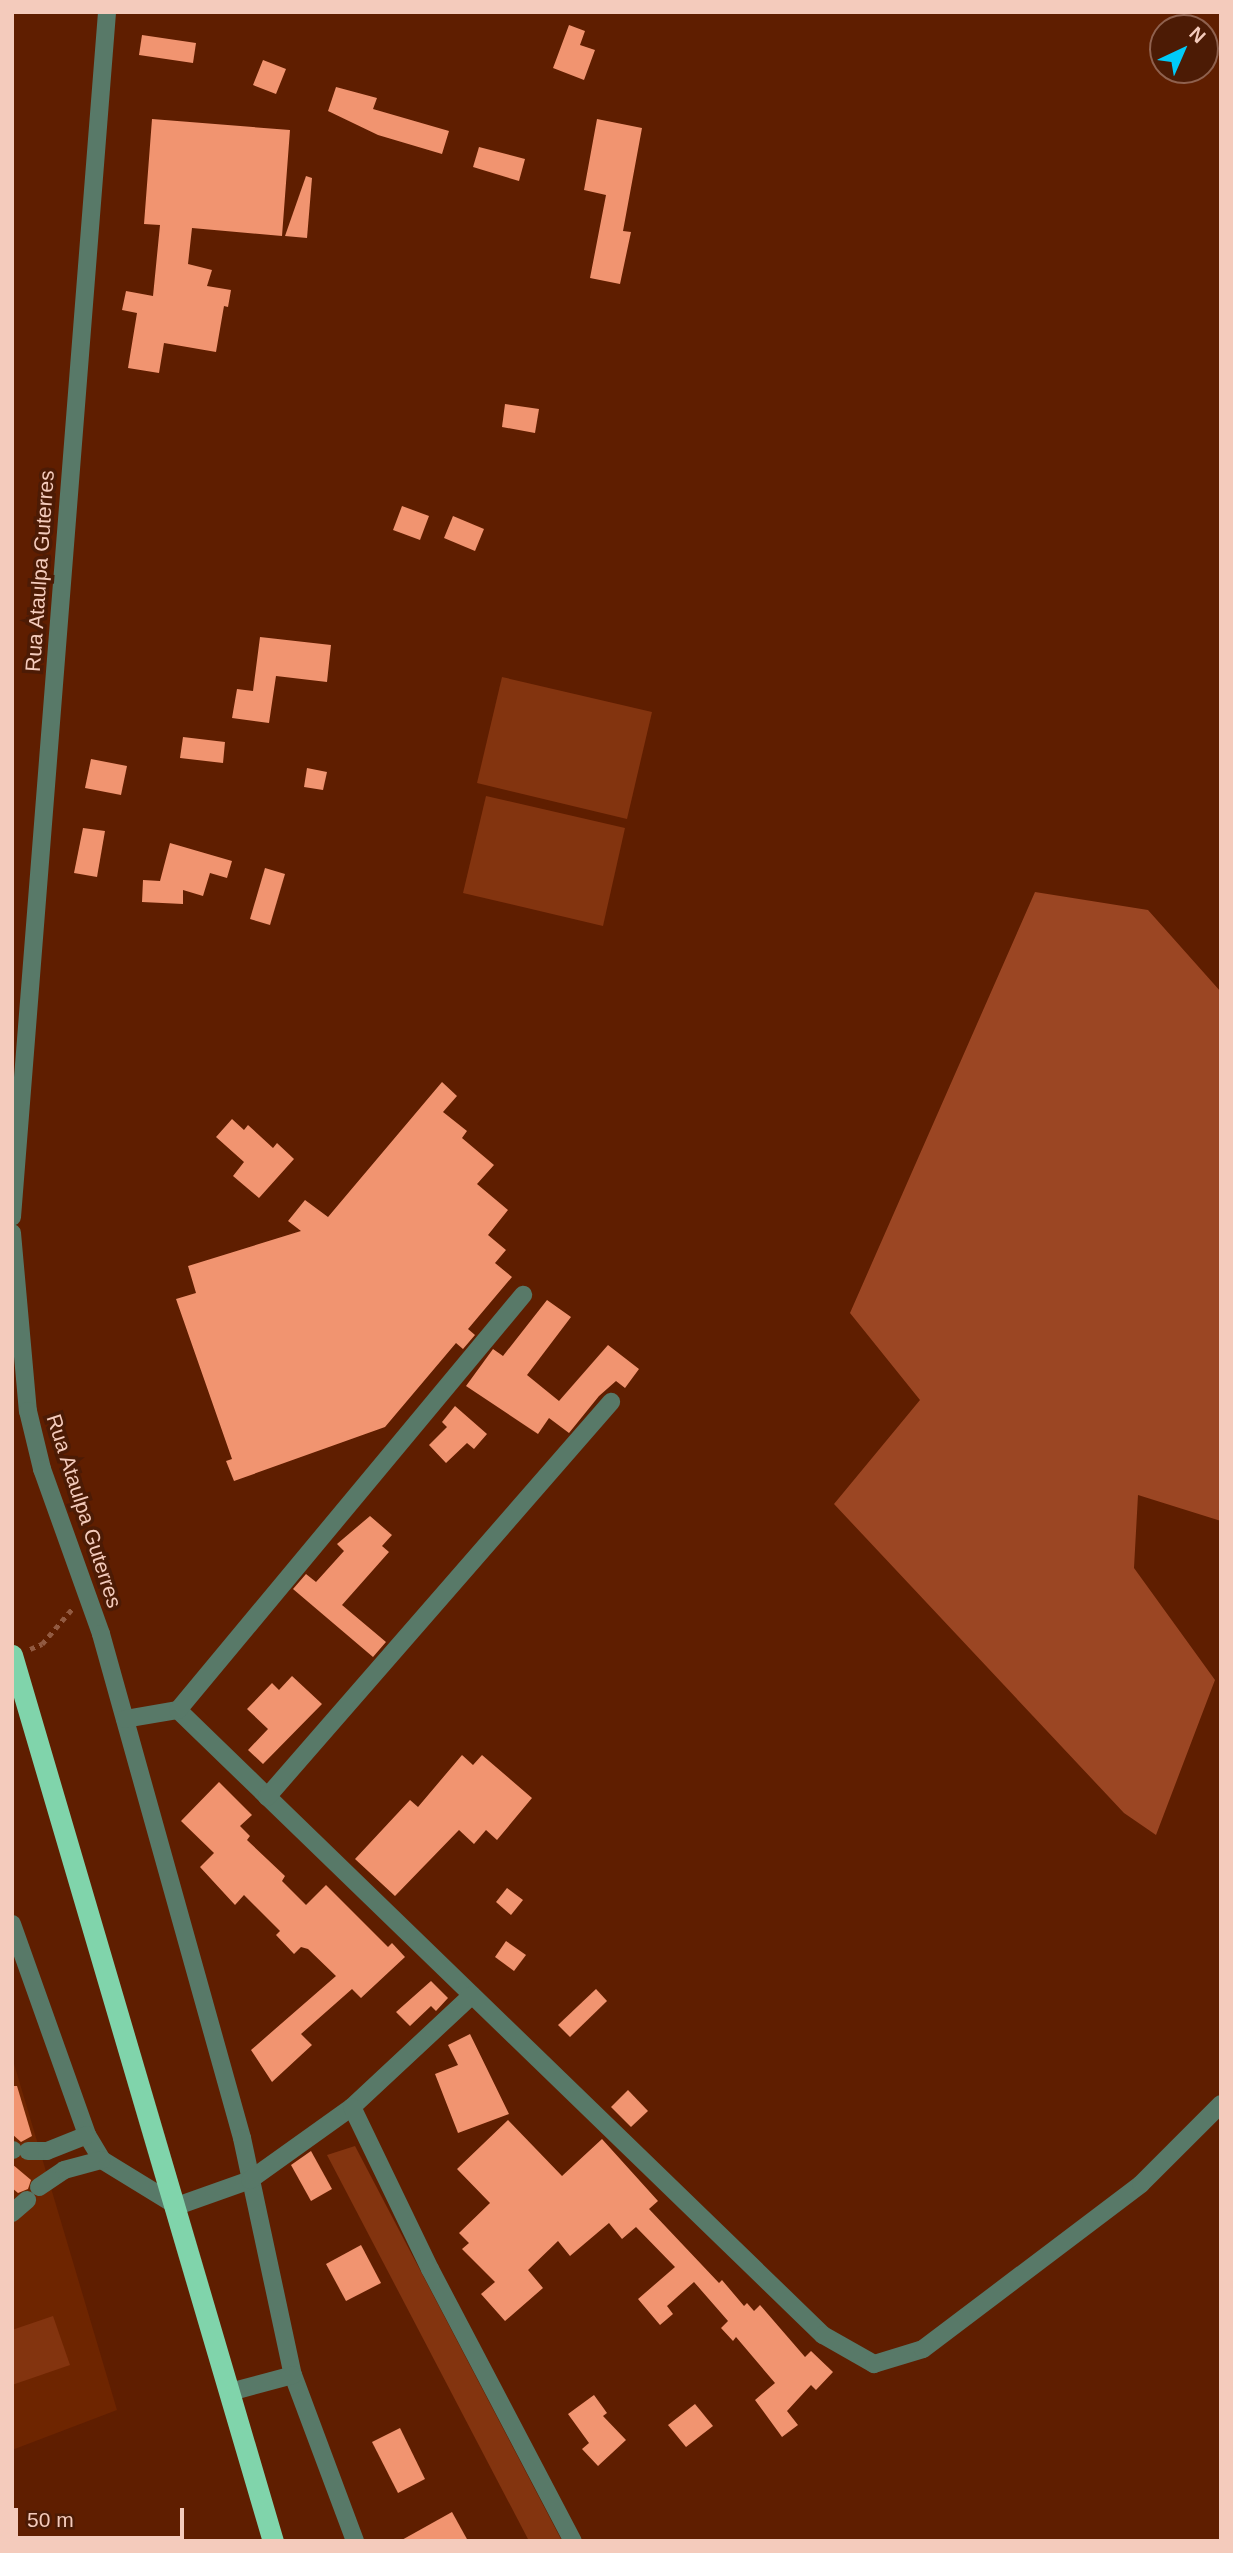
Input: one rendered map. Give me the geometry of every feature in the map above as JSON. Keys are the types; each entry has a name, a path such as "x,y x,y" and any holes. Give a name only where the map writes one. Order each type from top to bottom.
{"highway":[{"path":"12,1655 177,2206 273,2541"}],"street":[{"name":"Rua Ataulpa Guterres","path":"12,1217 107,12"},
{"name":"Rua Ataulpa Guterres","path":"12,1233 28,1411 87,1606 101,1634 242,2138 293,2375 355,2541"},
{"path":"125,1719 178,1710 523,1295"},
{"path":"267,1797 611,1402"},
{"path":"178,1710 823,2335 874,2364 923,2349 1141,2184 1221,2104"},
{"path":"12,1924 87,2135 102,2160 177,2206 250,2180 352,2107 472,1995"},
{"path":"352,2107 430,2269 573,2541"},
{"path":"18,2150 47,2151 87,2135"},
{"path":"12,2213 64,2170 102,2160"},
{"path":"230,2392 293,2375"}],"path":[{"path":"12,1655 42,1644 67,1609 87,1606"}],"shaded area":[{"path":"502,677 652,712 627,819 477,783"},
{"path":"486,796 625,828 603,926 463,893"},
{"path":"1035,892 1148,910 1221,992 1221,1521 1138,1495 1134,1568 1215,1680 1156,1835 1124,1813 834,1504 920,1400 850,1313"},
{"path":"12,2057 117,2410 12,2450"},
{"path":"355,2146 562,2541 529,2541 327,2155"},
{"path":"53,2316 70,2365 12,2385 12,2330"}],"building":[{"path":"569,25 585,31 580,45 595,50 584,80 553,68"},
{"path":"142,35 196,43 193,63 139,55"},
{"path":"263,60 286,69 276,94 253,85"},
{"path":"336,87 377,98 373,109 449,131 442,154 378,135 328,111"},
{"path":"152,119 290,130 282,236 192,228 188,264 212,270 207,286 231,290 228,307 224,306 216,352 164,343 159,373 128,368 137,313 122,310 126,291 153,296 160,225 144,224"},
{"path":"597,119 642,128 623,231 631,232 620,284 590,278 606,195 584,190"},
{"path":"479,147 525,159 519,181 473,167"},
{"path":"306,176 312,178 307,238 285,236"},
{"path":"505,404 539,409 535,433 502,427"},
{"path":"402,506 429,516 420,540 393,530"},
{"path":"453,516 484,529 475,551 444,538"},
{"path":"260,637 331,645 327,682 276,676 269,723 232,718 237,689 253,691"},
{"path":"183,737 225,742 223,763 180,758"},
{"path":"91,759 127,766 121,795 85,788"},
{"path":"307,768 327,772 323,790 304,787"},
{"path":"83,828 105,831 97,877 74,873"},
{"path":"170,843 232,861 227,878 210,873 203,896 183,890 183,904 142,902 143,880 160,881"},
{"path":"265,868 285,874 270,925 250,919"},
{"path":"442,1082 457,1096 443,1112 467,1131 462,1138 494,1165 477,1184 508,1210 488,1235 506,1250 495,1263 512,1277 468,1329 475,1335 463,1349 456,1343 385,1427 234,1481 226,1461 232,1459 176,1299 196,1293 188,1266 301,1231 288,1221 305,1200 328,1217"},
{"path":"232,1119 244,1130 248,1125 273,1148 277,1143 294,1159 259,1198 233,1176 244,1162 216,1137"},
{"path":"547,1300 571,1317 527,1375 559,1401 608,1345 639,1369 625,1388 616,1381 599,1396 569,1433 549,1418 538,1434 466,1386 493,1349 503,1356"},
{"path":"455,1406 487,1434 474,1449 467,1443 446,1463 429,1445 447,1427 442,1422"},
{"path":"370,1516 392,1535 382,1546 389,1552 342,1605 386,1642 373,1657 293,1589 306,1574 316,1582 344,1551 337,1544"},
{"path":"292,1676 322,1704 263,1764 248,1750 268,1729 247,1709 272,1683 279,1690"},
{"path":"462,1755 473,1765 482,1755 532,1798 497,1840 486,1830 474,1844 459,1830 395,1896 355,1859 410,1800 418,1807"},
{"path":"219,1782 252,1815 240,1826 250,1836 247,1840 285,1876 282,1881 306,1905 326,1885 388,1947 392,1943 405,1957 361,1998 352,1989 301,2034 312,2045 272,2082 251,2050 336,1976 308,1949 301,1947 294,1954 276,1935 280,1931 244,1895 235,1905 200,1867 214,1853 181,1821"},
{"path":"507,1888 523,1900 511,1915 496,1902"},
{"path":"506,1941 526,1955 514,1971 495,1957"},
{"path":"431,1981 448,1998 436,2011 431,2006 410,2026 396,2012"},
{"path":"596,1989 607,2001 570,2037 558,2025"},
{"path":"470,2034 509,2114 458,2133 435,2074 458,2065 448,2045"},
{"path":"12,2086 17,2086 32,2136 21,2142 12,2134"},
{"path":"628,2090 648,2111 631,2127 611,2107"},
{"path":"508,2120 562,2176 602,2139 658,2201 649,2209 719,2283 722,2280 744,2306 747,2303 754,2311 760,2305 805,2357 811,2351 833,2372 816,2390 811,2385 787,2411 798,2425 782,2437 755,2400 775,2383 736,2337 733,2341 721,2328 728,2321 694,2282 667,2306 673,2314 660,2325 638,2299 675,2267 636,2227 622,2239 609,2223 570,2256 558,2241 528,2270 543,2288 505,2321 481,2294 495,2282 462,2249 469,2243 459,2233 490,2203 457,2169"},
{"path":"311,2151 332,2189 311,2201 291,2165"},
{"path":"12,2164 31,2180 28,2189 18,2193 12,2188"},
{"path":"361,2245 381,2283 346,2301 326,2264"},
{"path":"594,2395 607,2413 603,2416 626,2440 598,2466 582,2449 589,2443 568,2414"},
{"path":"695,2404 713,2426 686,2447 668,2425"},
{"path":"400,2428 425,2479 398,2493 372,2442"},
{"path":"452,2512 468,2541 400,2541"}]}
